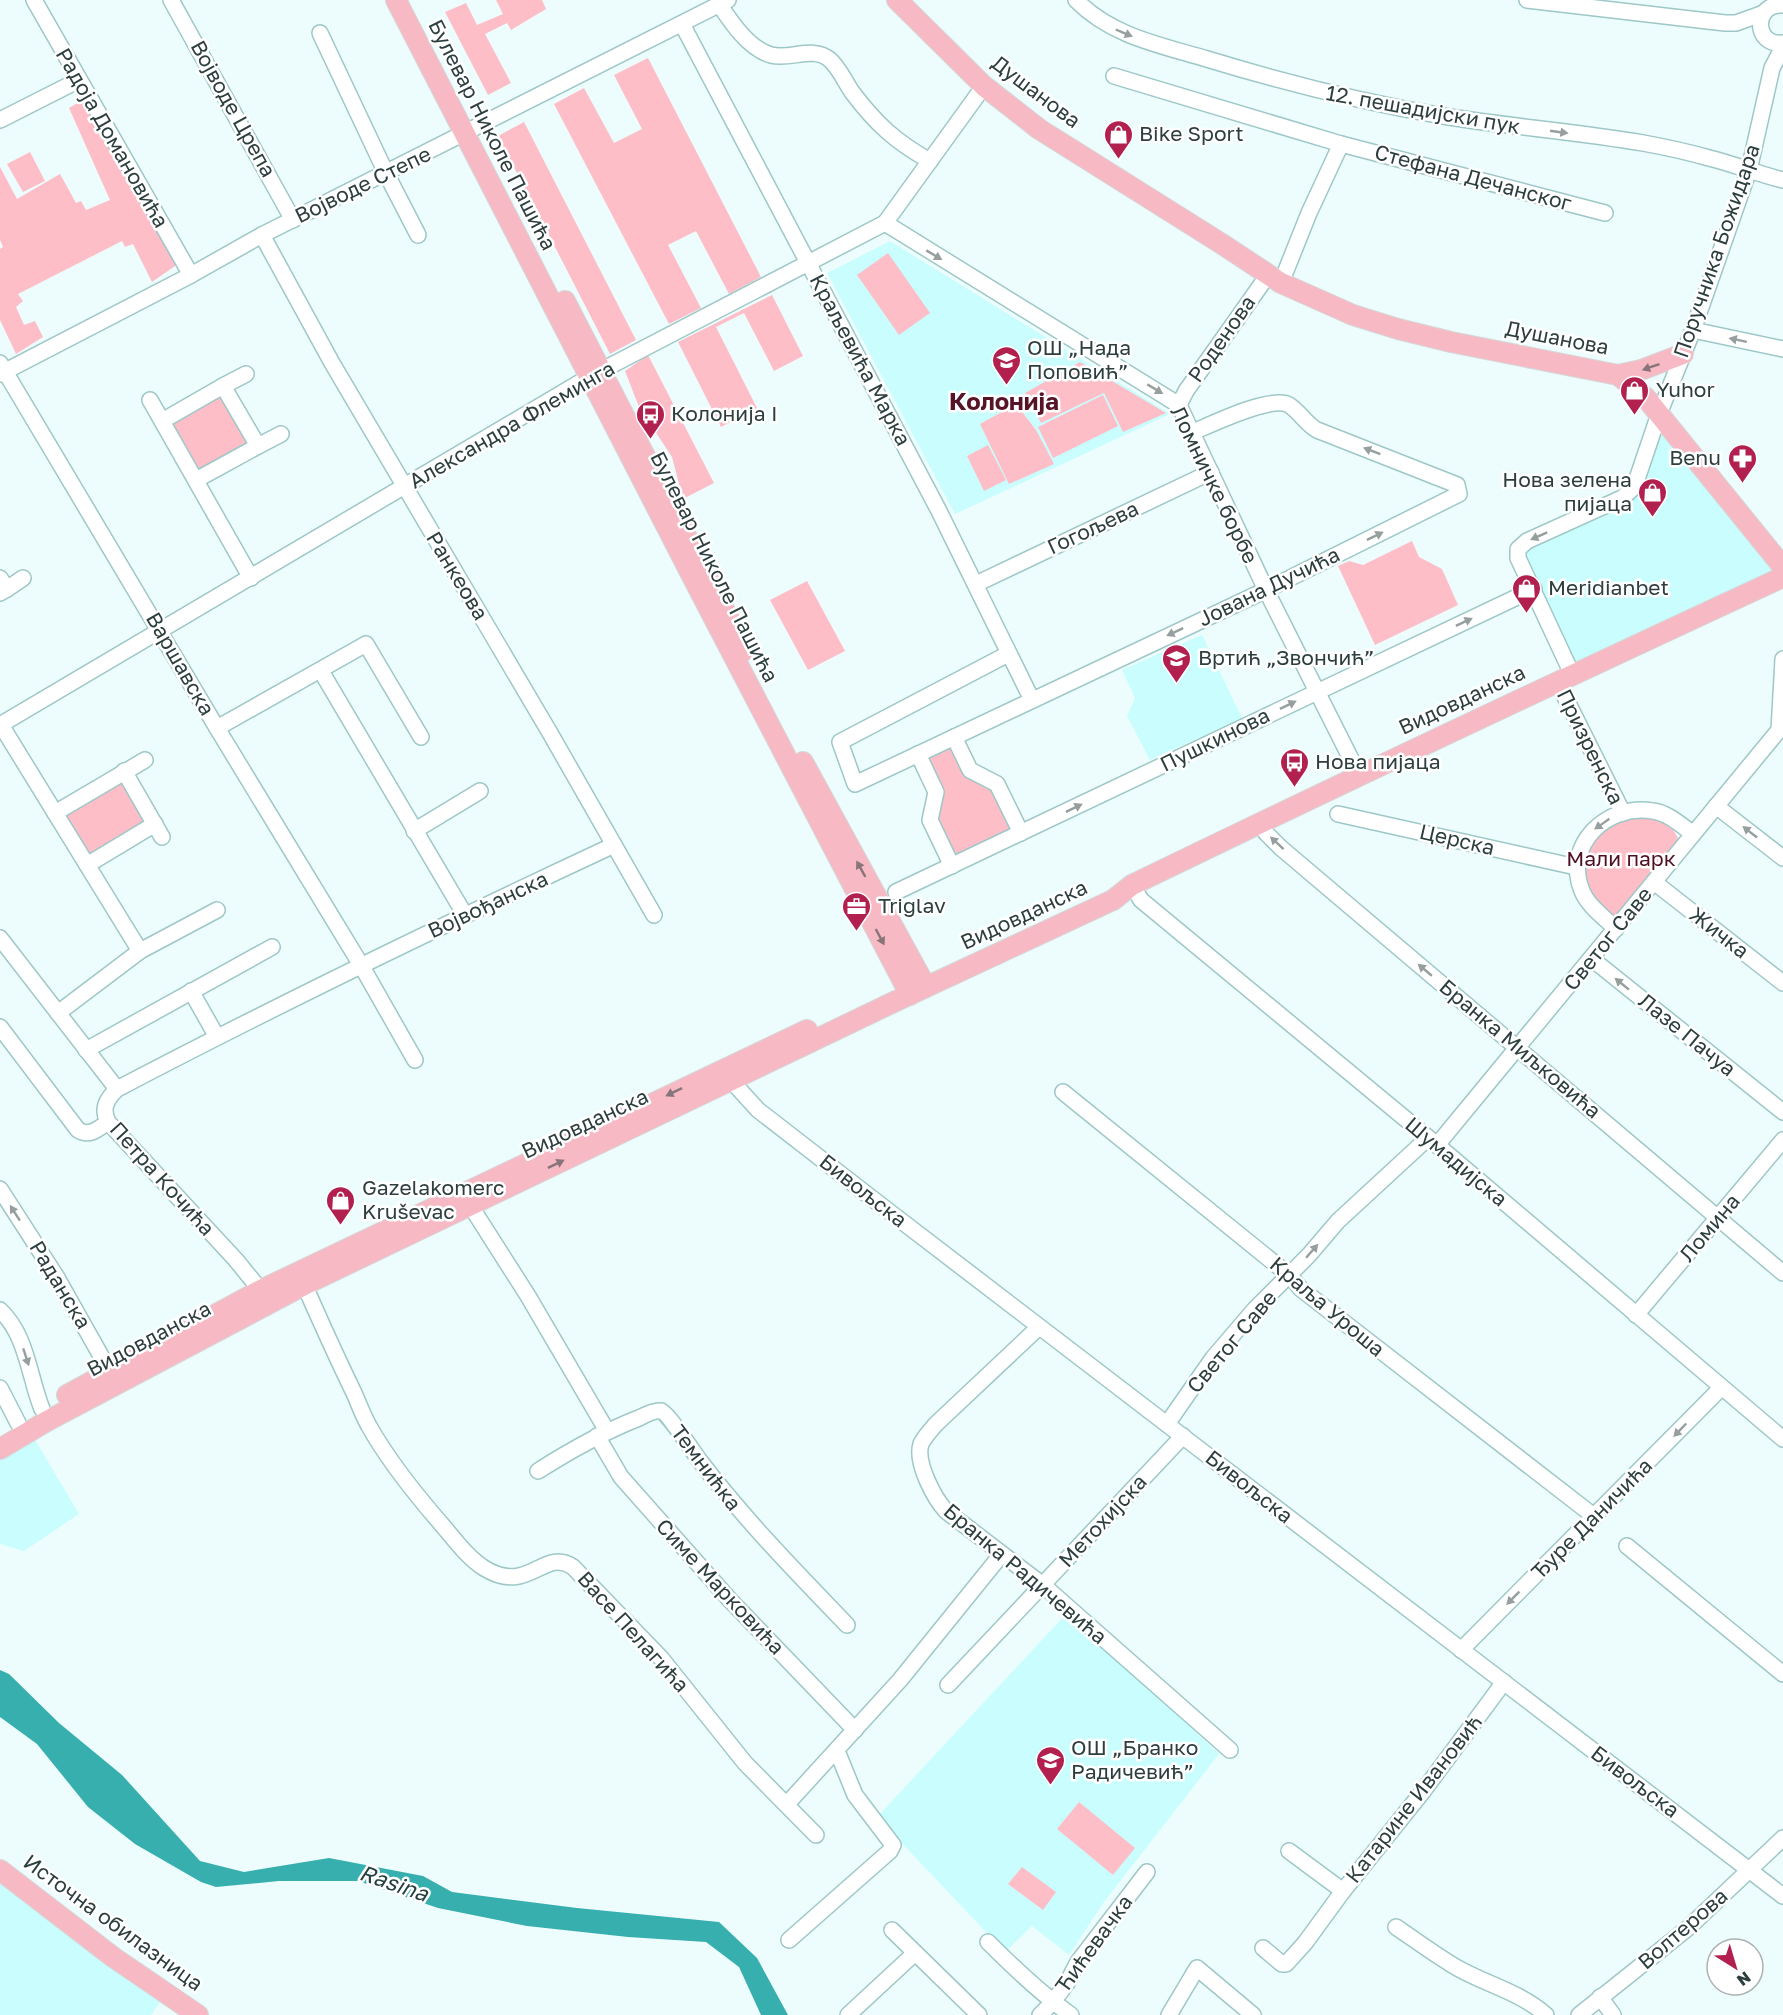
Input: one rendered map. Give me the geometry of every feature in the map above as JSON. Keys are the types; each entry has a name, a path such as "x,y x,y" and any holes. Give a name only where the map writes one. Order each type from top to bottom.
{"main road":[{"name":"Булевар Николе Пашића","path":"396,0 470,132 595,374 790,737 915,986"},
{"name":"Булевар Николе Пашића","path":"409,0 470,132"},
{"name":"Душанова","path":"897,0 984,86 1039,129 1275,279 1353,315 1398,329 1451,342 1618,375 1634,386 1659,414 1783,567"},
{"path":"1618,375 1641,370 1683,354"},
{"name":"Видовданска","path":"0,1434 42,1409 113,1377 265,1296 915,986 1106,890 1120,885 1132,885 1359,775 1783,577"},
{"name":"Видовданска","path":"265,1296 306,1284 470,1205 485,1190"},
{"name":"Видовданска","path":"0,1449 113,1377"},
{"name":"Источна обилазница","path":"0,1870 113,1957 198,2015"}],"street":[{"name":"Радоја Домановића","path":"34,0 191,275"},
{"name":"Војводе Црепа","path":"171,0 293,220"},
{"name":"12. пешадијски пук","path":"1076,0 1106,25 1126,34 1290,85 1361,101 1451,117 1642,143 1709,158 1783,180"},
{"path":"1527,0 1736,23 1764,35"},
{"path":"724,2 735,25 755,47 763,52 779,56 819,54 830,59 881,128 930,161"},
{"name":"Војводе Степе","path":"2,369 191,275 262,235 724,2"},
{"path":"1736,23 1775,4"},
{"path":"1775,4 1760,26 1764,35 1771,42 1783,45"},
{"name":"Краљевића Марка","path":"682,24 976,584 1032,700"},
{"path":"320,33 418,236"},
{"name":"Поручника Божидара","path":"1764,35 1773,65"},
{"name":"Поручника Божидара","path":"1565,678 1534,589 1518,558 1518,549 1527,541 1622,498 1631,490 1693,330 1749,170 1773,65 1783,45"},
{"name":"Стефана Дечанског","path":"1114,76 1341,144 1605,213"},
{"path":"0,120 79,80"},
{"name":"Александра Флеминга","path":"0,725 595,374 885,223 984,86"},
{"path":"1275,279 1341,144"},
{"name":"Ломничке борбе","path":"885,223 1179,405 1266,590 1359,775"},
{"name":"Ранкеова","path":"262,235 332,363 550,733 654,915"},
{"name":"Роденова","path":"1179,405 1192,382 1275,279"},
{"path":"1693,330 1783,350"},
{"name":"Варшавска","path":"2,369 361,965"},
{"path":"162,421 246,374"},
{"path":"223,386 258,446"},
{"path":"150,400 251,578"},
{"name":"Јована Дучића","path":"1008,654 840,742 855,784 1266,590 1459,494 1457,485 1317,430 1289,405 1279,403 1258,407 1228,417 1191,434"},
{"path":"196,480 281,434"},
{"name":"Гогољева","path":"976,584 1211,472"},
{"path":"2,587 24,578"},
{"name":"Пушкинова","path":"896,892 1534,589"},
{"path":"217,728 366,644 421,737"},
{"name":"Светог Саве","path":"1167,1424 1229,1338 1338,1221 1432,1142 1518,1048 1716,806 1781,731 1783,659"},
{"path":"321,671 465,915"},
{"name":"Призренска","path":"1565,678 1623,813"},
{"path":"0,725 140,951"},
{"path":"954,737 970,770 997,784 1021,833"},
{"path":"918,754 936,792 930,820 952,866"},
{"path":"55,813 145,760"},
{"path":"87,865 159,830 124,771"},
{"path":"414,831 480,791"},
{"path":"1716,806 1783,858"},
{"path":"1616,929 1590,903 1582,891 1576,867 1578,853 1587,837 1608,820 1623,813 1641,810 1659,812 1693,834"},
{"name":"Церска","path":"1338,814 1576,867"},
{"name":"Бранка Миљковића","path":"1261,822 1266,832 1281,848 1783,1273"},
{"name":"Војвођанска","path":"117,1089 361,965 614,845"},
{"name":"Жичка","path":"1654,882 1783,983"},
{"name":"Шумадијска","path":"1132,885 1141,900 1432,1142 1783,1440"},
{"path":"58,1013 140,951 218,910"},
{"name":"Петра Кочића","path":"0,938 117,1089 107,1098 104,1108 108,1122 236,1260 265,1296"},
{"path":"86,1050 272,946"},
{"name":"Лазе Пачуа","path":"1592,959 1783,1112"},
{"path":"361,965 414,1060"},
{"path":"191,991 217,1037"},
{"path":"0,1027 78,1130 85,1134 91,1133 108,1122"},
{"name":"Бивољска","path":"730,1073 759,1110 1783,1896"},
{"name":"Краља Уроша","path":"1063,1092 1290,1275 1301,1289 1595,1517"},
{"name":"Ломина","path":"1636,1315 1783,1140"},
{"name":"Раданска","path":"0,1189 56,1276 113,1377"},
{"name":"Симе Марковића","path":"470,1205 528,1296 602,1433 621,1477 730,1600 855,1730"},
{"name":"Васе Пелагића","path":"306,1284 368,1425 422,1502 468,1555 484,1568 503,1577 511,1578 527,1574 555,1561 565,1562 573,1567 661,1658 745,1763 816,1835"},
{"path":"0,1310 9,1318 15,1329 42,1409"},
{"name":"Бранка Радичевића","path":"1039,1327 936,1424 922,1442 920,1456 928,1481 940,1504 1001,1555 1044,1586 1230,1750"},
{"path":"0,1388 18,1423"},
{"name":"Ђуре Даничића","path":"1461,1650 1721,1388"},
{"name":"Темнићка","path":"538,1471 602,1433 652,1412 666,1413 680,1435 748,1521 847,1625"},
{"name":"Метохијска","path":"948,1685 1184,1436"},
{"path":"1627,1546 1783,1674"},
{"path":"787,1804 837,1751 938,1634 1001,1555"},
{"name":"Катарине Ивановић","path":"1289,1851 1343,1891 1424,1790 1504,1682"},
{"path":"789,1940 892,1849 891,1840 855,1795 837,1751"},
{"name":"Волтерова","path":"1579,2015 1658,1954 1717,1902 1783,1838"},
{"name":"Ћићевачка","path":"1040,2015 1053,2002 1067,1983 1078,1962 1147,1872"},
{"path":"1263,1948 1282,1964 1286,1964 1305,1943 1343,1891"},
{"path":"1395,1927 1455,1967 1518,1995 1546,2015"},
{"path":"892,1930 967,2012"},
{"path":"988,1942 1053,2002 1071,2015"},
{"path":"848,2015 915,1953"},
{"path":"1169,2015 1197,1968 1253,2015"},
{"path":"1600,1997 1613,2015"}],"shaded area":[{"name":"ОШ „Нада Поповић”","path":"890,241 1170,414 955,514 827,273"},
{"name":"Нова зелена пијаца","path":"1653,411 1781,571 1568,667 1510,548 1628,487"},
{"name":"Вртић „Звончић”","path":"1202,635 1242,718 1150,760 1127,716 1135,698 1122,670"},
{"path":"34,1438 79,1514 24,1551 0,1544 0,1460"},
{"name":"ОШ „Бранко Радичевић”","path":"1067,1613 1219,1754 1104,1902 1069,1955 1032,1926 1005,1952 877,1817"},
{"path":"0,1882 160,2002 151,2015 0,2015"}],"green space":[{"path":"496,0 542,0 546,9 511,30 507,23 485,34 511,83 488,95 445,12 466,3 477,25 503,14"},
{"path":"648,58 761,277 729,294 696,231 668,245 701,308 669,324 554,104 584,88 614,143 642,129 614,75"},
{"path":"84,99 136,197 178,264 152,282 133,244 125,247 122,241 18,294 23,301 16,307 24,325 35,321 43,337 16,354 0,320 0,249 3,247 0,240 0,167 17,199 60,174 76,203 81,201 86,210 110,200 69,108"},
{"path":"524,122 636,340 610,354 498,136"},
{"path":"30,152 45,181 23,192 7,164"},
{"path":"888,253 930,313 899,335 857,275"},
{"path":"772,295 803,356 774,371 744,313 716,327 757,408 721,427 678,342"},
{"path":"648,355 714,483 683,499 672,457 639,407 625,371"},
{"path":"1080,362 1166,413 1123,432 1104,393 1041,423 1025,393"},
{"path":"1103,395 1118,426 1053,458 1038,427"},
{"path":"219,397 224,398 249,441 248,446 201,469 198,468 174,426 173,420"},
{"path":"1016,404 1036,430 1054,464 1009,484 980,424"},
{"path":"988,445 1006,480 984,491 967,456"},
{"path":"1412,541 1419,557 1442,569 1458,605 1375,645 1338,566 1349,561 1363,565"},
{"path":"807,581 845,651 808,670 770,600"},
{"path":"954,737 970,770 997,784 1021,833 952,866 930,820 936,792 918,754"},
{"path":"123,779 148,823 89,856 64,813"},
{"name":"Мали парк","path":"1636,815 1662,820 1667,823 1679,840 1617,918 1606,912 1591,894 1586,883 1585,860 1588,848 1599,833"},
{"path":"1079,1802 1135,1848 1113,1875 1057,1829"},
{"path":"1022,1867 1056,1892 1043,1910 1008,1884"}],"water":[{"name":"Rasina","path":"0,1670 9,1674 59,1723 122,1775 200,1861 244,1872 329,1858 423,1876 452,1892 577,1908 719,1922 757,1958 788,2015 761,2015 739,1967 706,1942 628,1937 527,1926 438,1908 358,1881 279,1881 216,1887 201,1882 135,1844 88,1807 37,1744 0,1717"}],"place":[{"name":"Bike Sport","path":"1118,160"},
{"name":"ОШ „Нада Поповић”","path":"1006,386"},
{"name":"Yuhor","path":"1635,416"},
{"name":"Колонија I","path":"650,440"},
{"name":"Benu","path":"1742,484"},
{"name":"Нова зелена пијаца","path":"1653,518"},
{"name":"Meridianbet","path":"1527,614"},
{"name":"Вртић „Звончић”","path":"1177,684"},
{"name":"Нова пијаца","path":"1294,788"},
{"name":"Triglav","path":"857,932"},
{"name":"Gazelakomerc Kruševac","path":"341,1226"},
{"name":"ОШ „Бранко Радичевић”","path":"1050,1786"}],"district":[{"name":"Колонија","path":"1004,402"}]}
